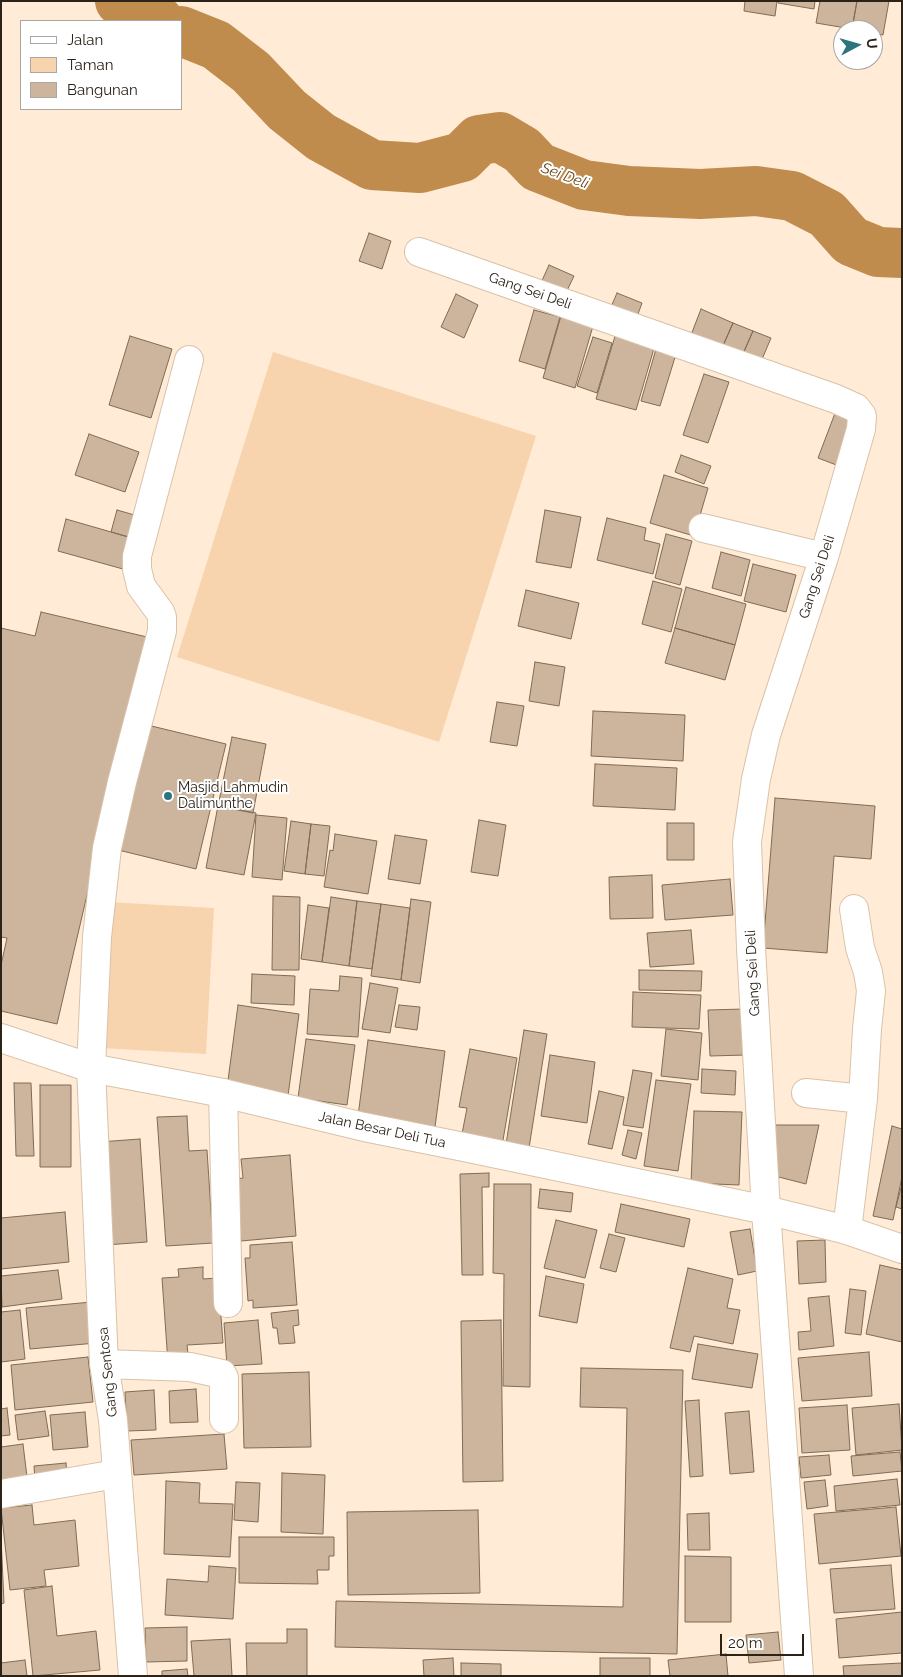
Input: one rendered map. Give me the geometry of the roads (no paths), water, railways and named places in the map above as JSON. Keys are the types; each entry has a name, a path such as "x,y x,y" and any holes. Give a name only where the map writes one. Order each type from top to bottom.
{"street":[{"name":"Gang Sei Deli","path":"419,252 836,399 856,408 862,416 863,422 824,557 766,735 756,779 747,842 766,1210 799,1676"},
{"name":"Gang Sentosa","path":"133,1676 113,1420 104,1364 91,1068 97,937 107,848 122,782 162,631 160,612 141,586 137,569 137,556 189,360"},
{"path":"703,528 824,557"},
{"path":"847,1230 864,1099 871,982 860,948 854,909"},
{"name":"Jalan Besar Deli Tua","path":"1,1038 91,1068 223,1093 364,1127 766,1210 847,1230 902,1249"},
{"path":"223,1093 228,1303"},
{"path":"806,1093 864,1099"},
{"path":"104,1364 190,1367 222,1374 224,1378 224,1419"},
{"path":"1,1494 116,1474"}],"waterway":[{"name":"Sei Deli","path":"120,1 131,10 156,20"},
{"name":"Sei Deli","path":"182,31 216,45 251,72 287,110 321,137 372,165 420,168 462,157 479,140 500,137 522,150 538,167 584,185 629,191 700,194 756,191 792,196 827,214 851,241 878,252 902,253"}],"place":[{"name":"Masjid Lahmudin Dalimunthe","path":"168,796"}]}
